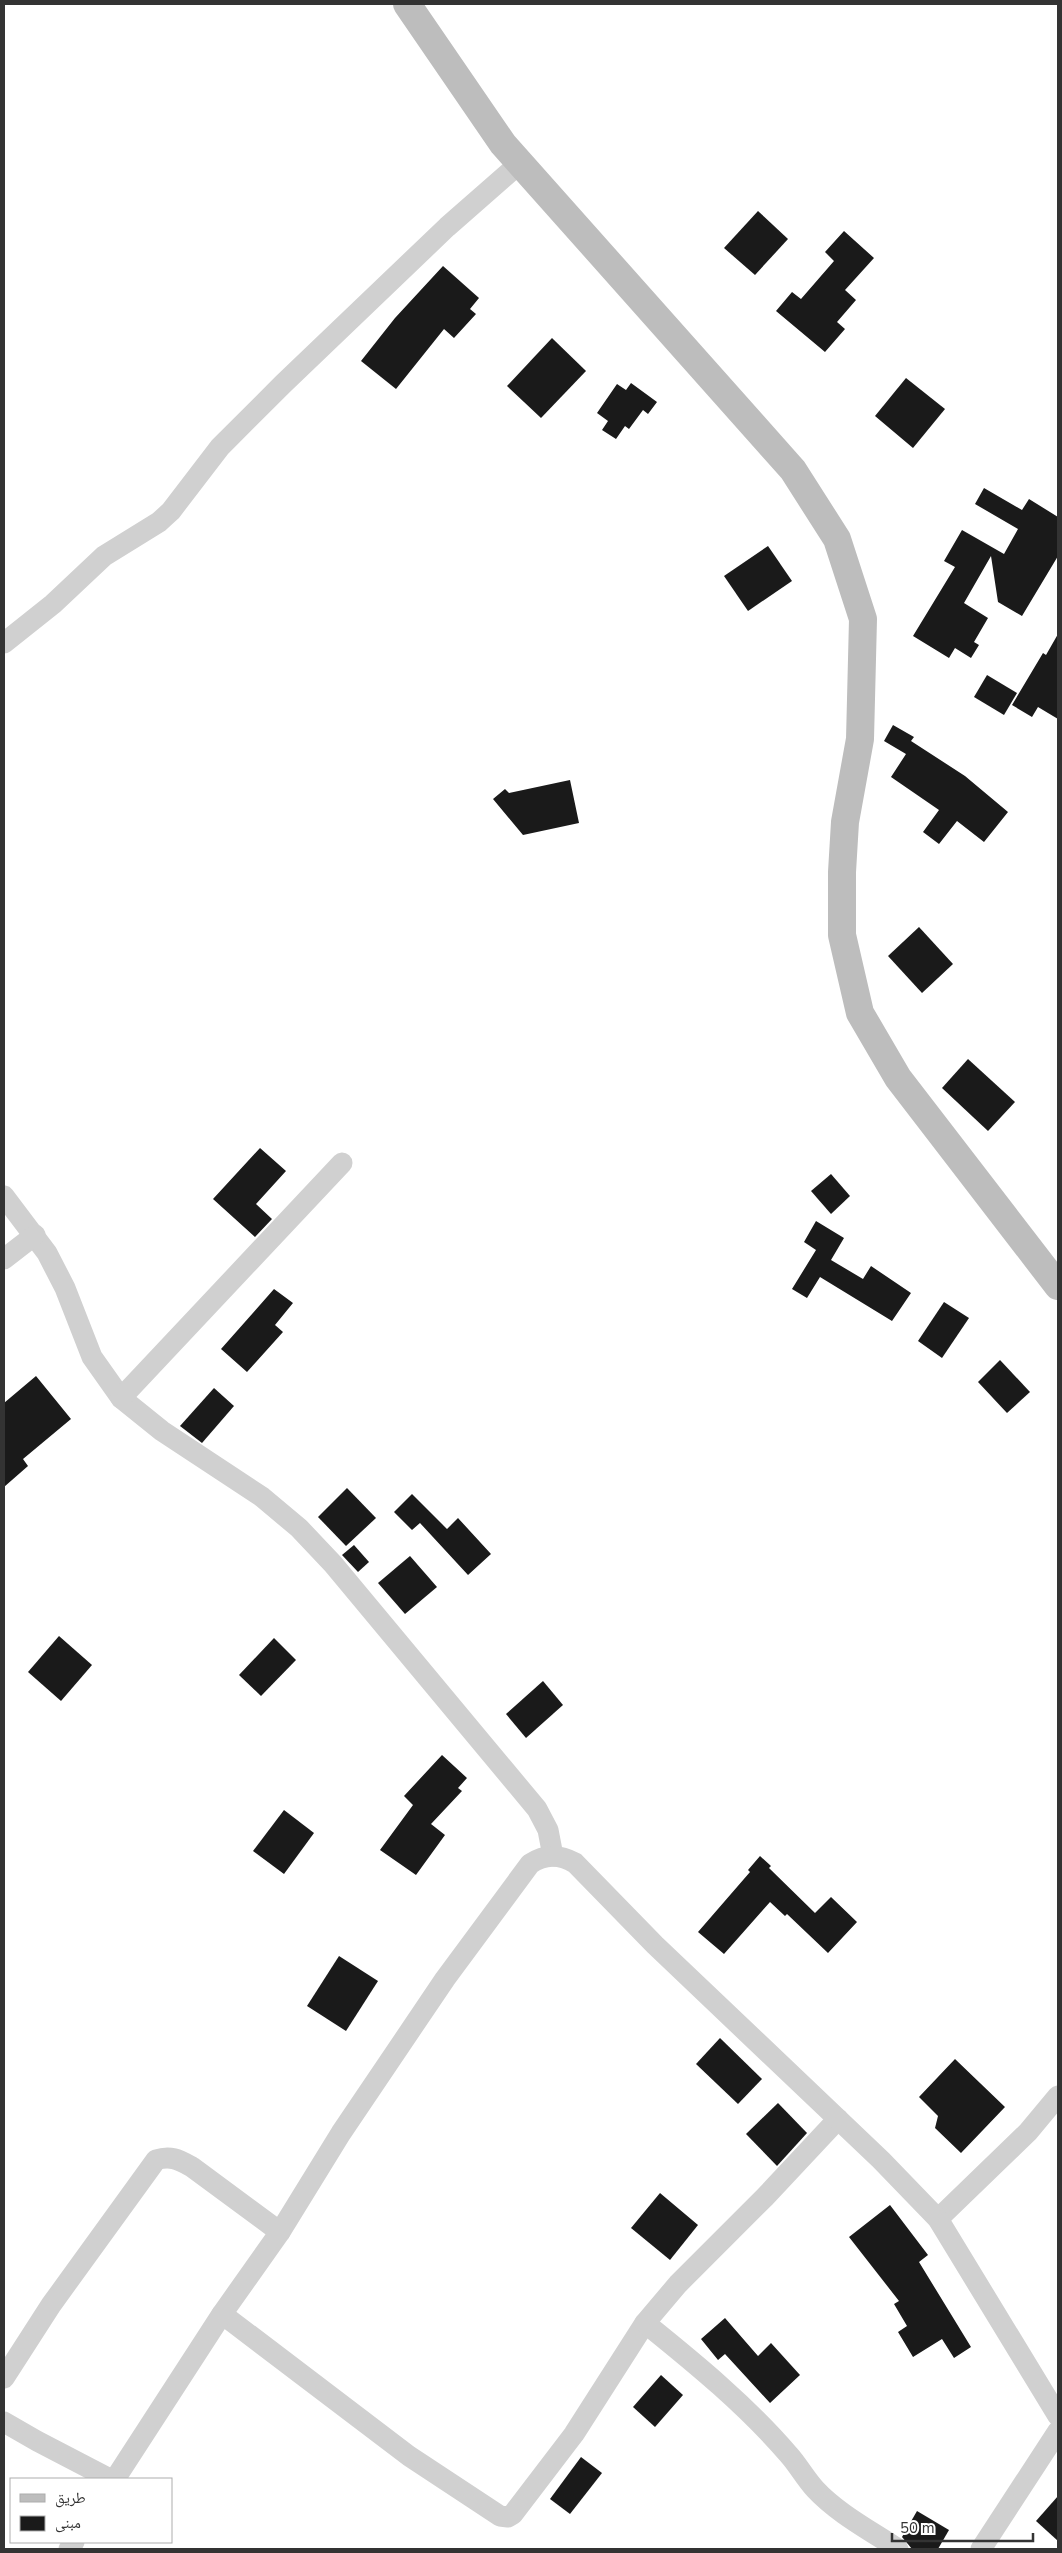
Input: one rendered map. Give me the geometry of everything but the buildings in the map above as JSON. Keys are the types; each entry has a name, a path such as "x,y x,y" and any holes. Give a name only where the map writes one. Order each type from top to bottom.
{"street":[{"path":"407,4 498,136 793,470 837,540 864,619 860,739 846,822 842,872 842,935 860,1013 898,1078 1058,1286"},
{"path":"4,643 53,604 104,556 165,516 220,447 446,227 520,163"},
{"path":"121,1398 342,1163"},
{"path":"4,1196 35,1235 58,1271 92,1357 121,1398 162,1431 262,1497 317,1546 537,1808 548,1830 553,1856"},
{"path":"4,1259 35,1235"},
{"path":"116,2478 222,2314 280,2232 341,2133 491,1916 530,1864 544,1857 553,1856 560,1856 575,1863 655,1945 882,2160 938,2219 1058,2416"},
{"path":"938,2219 1028,2132 1058,2096"},
{"path":"222,2314 335,2402 409,2456 500,2516 508,2517 514,2514 574,2434 645,2324 678,2284 765,2197 838,2119"},
{"path":"4,2378 51,2305 156,2160 166,2157 177,2159 280,2232"},
{"path":"645,2324 698,2366 737,2402 789,2454 815,2488 849,2516 898,2549"},
{"path":"4,2422 37,2442 108,2478"},
{"path":"981,2549 1058,2431"}]}
